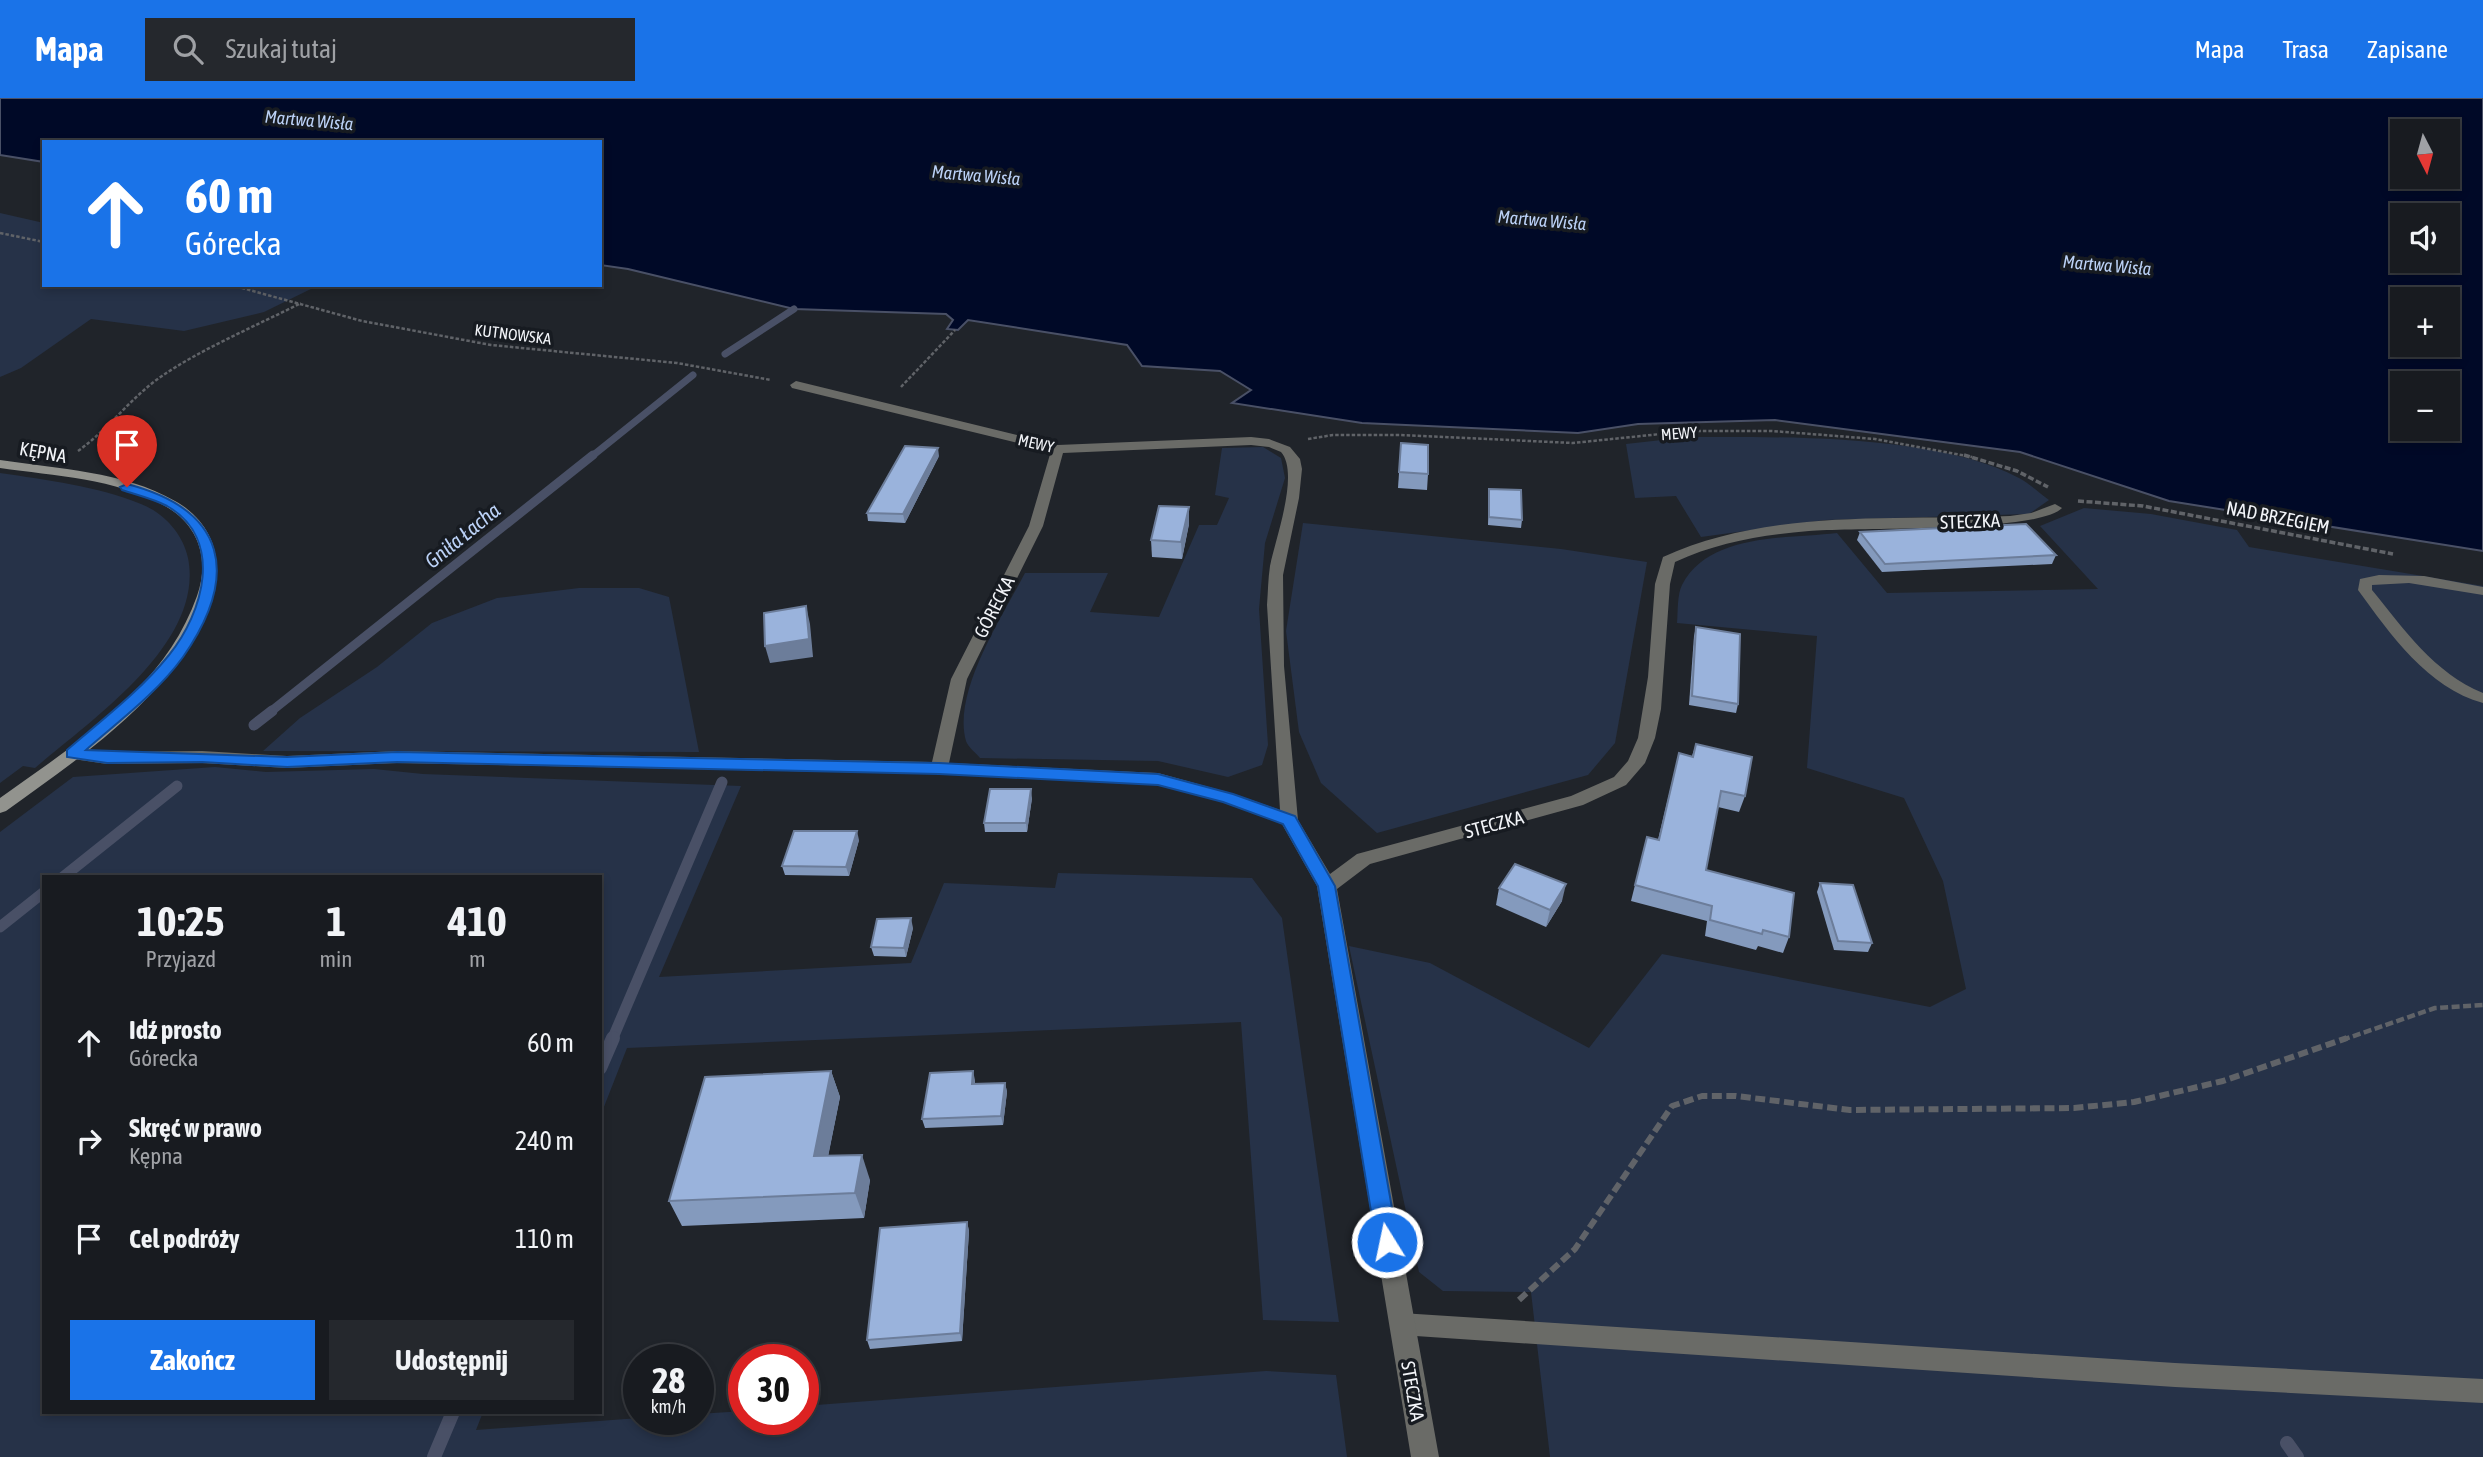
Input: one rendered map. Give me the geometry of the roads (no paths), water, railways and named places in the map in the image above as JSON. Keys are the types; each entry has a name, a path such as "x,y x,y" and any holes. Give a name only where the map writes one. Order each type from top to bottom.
{"street":[{"name":"MEWY","path":"796,385 1058,449 1233,441 1270,443 1282,447 1292,457 1295,469 1276,575 1289,820"},
{"name":"GÓRECKA","path":"939,768 959,679 1036,526 1058,449"},
{"name":"KĘPNA","path":"0,464 127,487 172,504 193,520 210,551 211,574 203,605 177,655 150,685 73,753 0,807"},
{"name":"STECZKA","path":"1425,1457 1327,886 1364,859 1577,801 1609,788 1627,775 1638,755 1654,708 1659,587 1668,560 1689,547 1770,533 1836,526 2012,519 2046,514 2060,500"},
{"path":"73,753 107,758 202,757 287,762 397,757 939,768 1158,779 1228,798 1289,820 1327,886"}],"lane":[{"path":"2483,591 2382,577 2365,582 2365,590 2436,673 2454,686 2483,698"},
{"path":"1401,1324 1485,1332 2483,1391"}],"water":[{"name":"Martwa Wisła","path":"0,98 2483,98 2483,551 2169,501 2020,452 1775,420 1638,424 1578,433 1362,423 1232,403 1251,390 1220,371 1142,366 1127,345 968,320 958,330 947,329 953,320 946,314 794,309 628,269 602,265 602,140 42,140 42,162 0,155"}],"waterway":[{"name":"Gniła Łacha","path":"725,354 794,309"},
{"name":"Gniła Łacha","path":"591,457 693,375"},
{"name":"Gniła Łacha","path":"269,713 593,455"},
{"name":"Gniła Łacha","path":"254,725 272,711"},
{"path":"612,1040 722,782"},
{"name":"Gniła Łacha","path":"66,875 177,786"},
{"name":"Gniła Łacha","path":"0,927 42,894"},
{"path":"602,1063 613,1038"},
{"path":"434,1457 452,1414"},
{"path":"2287,1443 2297,1457"}]}
